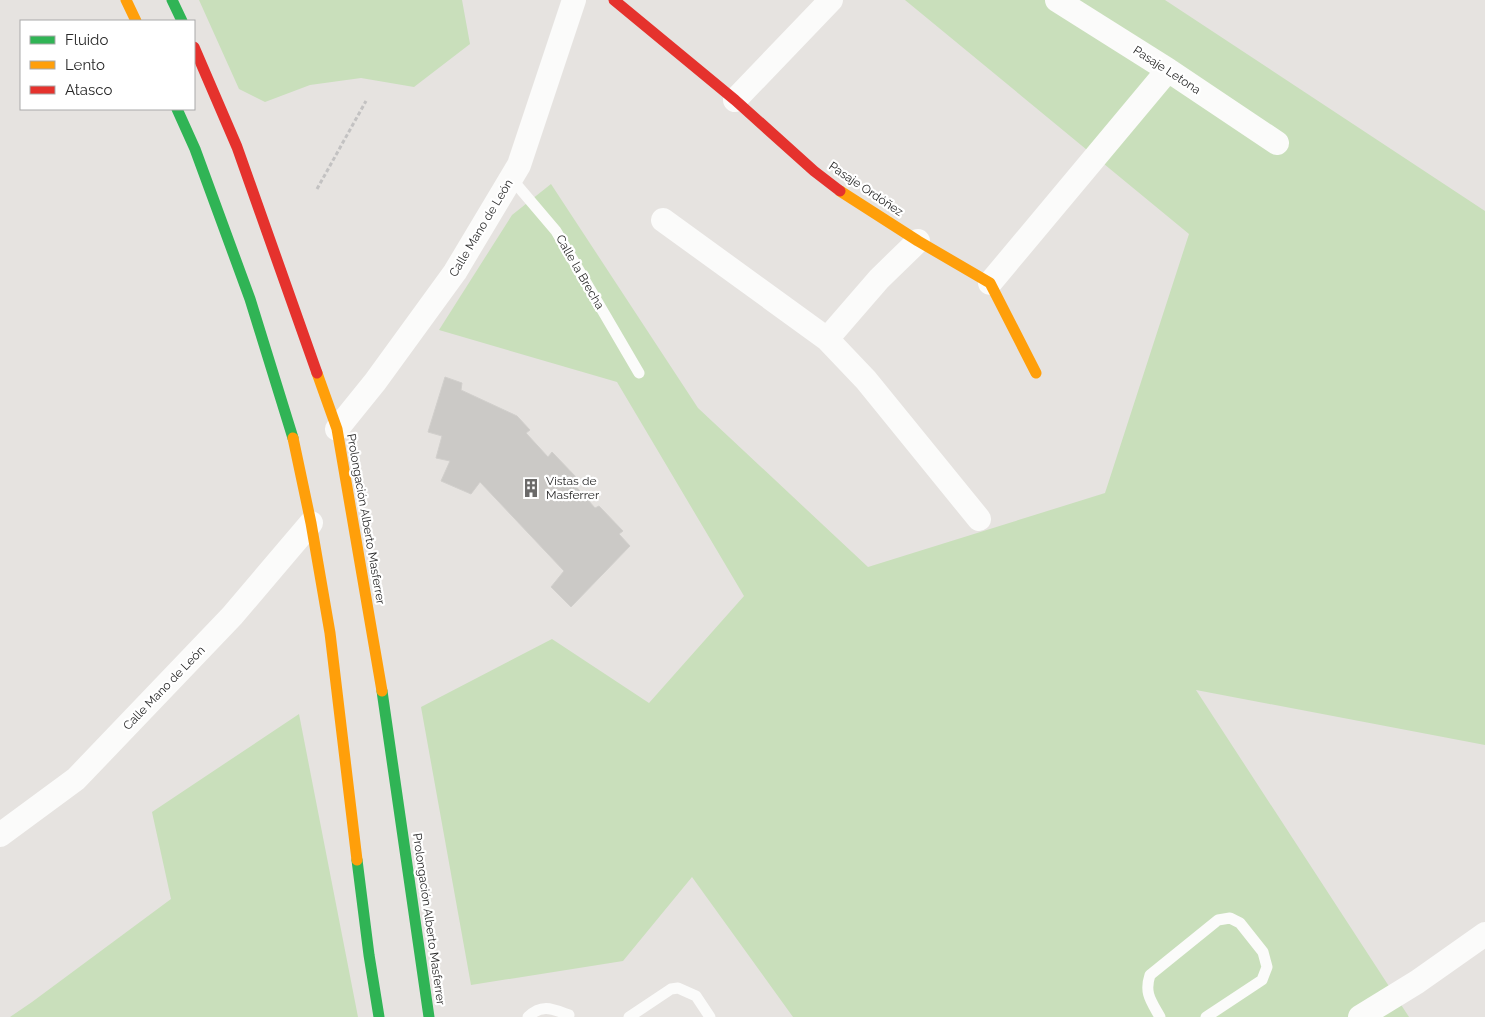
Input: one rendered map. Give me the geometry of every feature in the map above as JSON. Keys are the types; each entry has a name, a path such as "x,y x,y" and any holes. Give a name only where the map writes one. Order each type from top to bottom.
{"main road":[{"path":"126,0 136,20"},
{"path":"172,0 182,20"},
{"name":"Pasaje Ordóñez","path":"614,0 736,100 790,147 814,171 838,189 918,241 990,282"},
{"name":"Prolongación Alberto Masferrer","path":"195,49 237,146 337,429 384,700 429,1017"},
{"path":"177,110 195,149 250,299 290,426 311,523 330,633 369,955 379,1017"},
{"path":"990,282 1036,373"}],"street":[{"name":"Calle Mano de León","path":"337,429 375,382 455,272 519,166 574,0"},
{"path":"736,100 831,0"},
{"name":"Pasaje Letona","path":"1057,0 1168,70 1276,143"},
{"path":"990,282 1168,70"},
{"path":"663,220 826,338 866,380 979,519"},
{"path":"826,338 879,279 918,241"},
{"name":"Calle Mano de León","path":"0,835 76,779 232,616 311,523"},
{"path":"1360,1017 1417,982 1485,934"}],"lane":[{"name":"Calle la Brecha","path":"511,178 556,231 639,373"},
{"path":"1160,1017 1148,995 1147,984 1150,975 1218,920 1230,918 1240,923 1263,952 1267,967 1262,980 1206,1017"},
{"path":"629,1017 666,992 678,988 696,996 710,1017"},
{"path":"528,1017 535,1010 544,1008 569,1015"}],"path":[{"path":"317,189 366,101"}],"green space":[{"path":"199,0 462,0 470,44 414,87 361,78 310,85 265,102 239,89"},
{"path":"905,0 1165,0 1485,211 1485,745 1196,690 1409,1017 793,1017 692,877 623,961 471,985 421,707 552,639 649,703 744,596 617,382 439,330 512,215 551,184 698,408 868,567 1105,493 1189,234"},
{"path":"299,714 358,1017 10,1017 171,899 152,812"}],"building":[{"name":"Vistas de Masferrer","path":"445,377 462,383 461,390 517,416 530,430 526,433 548,457 552,452 576,477 572,482 595,508 599,506 623,531 619,534 630,546 571,607 551,587 564,571 480,482 471,494 441,481 450,461 436,458 442,436 428,432"}],"traffic: fast":[{"path":"172,0 182,20"},
{"path":"177,110 195,149 250,299 293,438"},
{"path":"382,691 429,1017"},
{"path":"357,860 379,1017"}],"traffic: slow":[{"path":"126,0 136,20"},
{"path":"840,191 918,241 990,283 1036,373"},
{"path":"317,373 337,429 382,691"},
{"path":"293,438 311,523 330,633 357,860"}],"traffic: jam":[{"path":"614,0 735,100 814,171 840,191"},
{"path":"195,49 237,147 317,373"}],"place":[{"name":"Vistas de Masferrer","path":"531,488"}]}
